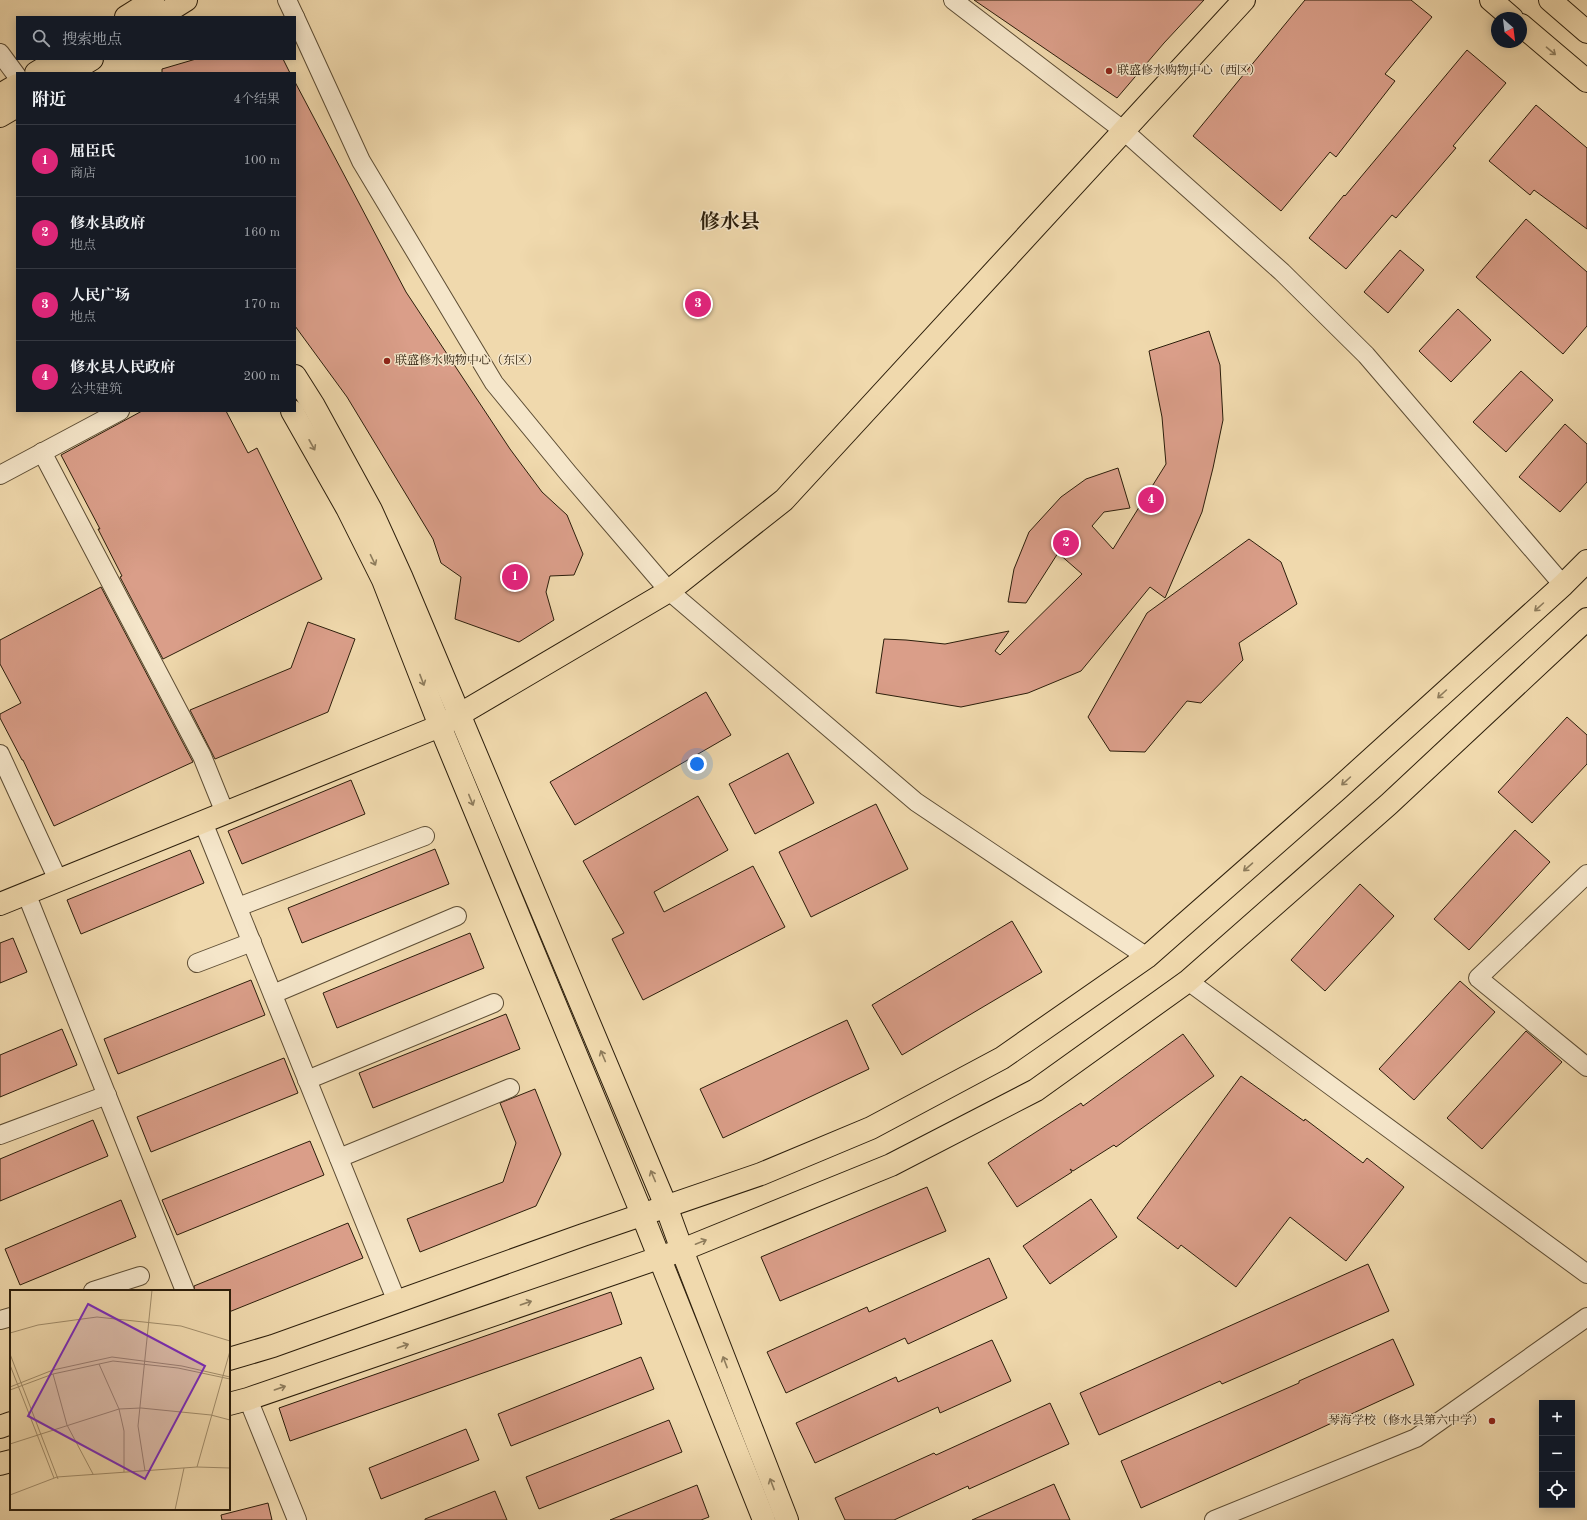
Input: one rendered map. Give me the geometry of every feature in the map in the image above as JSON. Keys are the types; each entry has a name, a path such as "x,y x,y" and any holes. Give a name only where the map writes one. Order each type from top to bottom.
{"main road":[{"path":"128,16 153,0"},
{"path":"161,16 186,0"},
{"path":"1491,0 1505,12"},
{"path":"1550,0 1587,32"},
{"path":"0,904 440,726 460,716 669,591 784,500 1124,131 1236,2"},
{"path":"1527,31 1587,81"},
{"path":"40,72 58,60"},
{"path":"71,72 90,60"},
{"path":"0,95 16,86"},
{"path":"0,116 16,107"},
{"path":"296,378 314,406 371,510 401,576 666,1206 786,1520"},
{"path":"293,412 347,508 383,580 440,726 642,1214 764,1520"},
{"path":"230,1359 273,1346 642,1214 762,1174 871,1128 1002,1058 1147,957 1338,789 1563,585 1587,560"},
{"path":"238,1401 682,1250 891,1165 1036,1090 1188,981 1389,804 1585,625"},
{"path":"0,1427 10,1423"},
{"path":"0,1464 10,1461"}],"street":[{"path":"287,0 295,16"},
{"path":"953,0 1124,131 1282,272 1366,355 1563,585"},
{"path":"296,19 361,161 494,383 568,473 669,591 916,802 1147,957"},
{"path":"0,53 16,75"},
{"path":"0,475 118,412"},
{"path":"42,452 202,756 224,813"},
{"path":"0,754 58,880"},
{"path":"203,822 397,1302"},
{"path":"238,907 425,836"},
{"path":"1587,874 1478,978 1587,1067"},
{"path":"26,893 186,1290"},
{"path":"273,994 457,916"},
{"path":"197,963 252,942"},
{"path":"1188,981 1587,1274"},
{"path":"307,1080 494,1003"},
{"path":"339,1158 510,1088"},
{"path":"0,1135 107,1095"},
{"path":"96,1290 140,1276"},
{"path":"0,1320 10,1317"},
{"path":"1214,1520 1416,1438 1587,1317"},
{"path":"238,1401 297,1520"}],"building":[{"name":"联盛修水购物中心（西区）","path":"974,0 1204,0 1164,43 1117,98"},
{"path":"1305,0 1411,0 1432,17 1385,74 1395,81 1336,157 1330,152 1281,211 1193,136"},
{"path":"1467,50 1506,83 1453,146 1456,148 1396,218 1392,215 1346,269 1309,238"},
{"path":"193,60 284,60 290,72 162,72 162,69"},
{"name":"联盛修水购物中心（东区）","path":"296,84 406,292 510,449 542,492 567,515 583,554 574,575 550,576 546,592 554,620 519,642 455,619 461,577 441,563 433,539 347,397 296,327"},
{"path":"1536,105 1587,148 1587,229 1534,190 1530,195 1489,161"},
{"path":"1526,219 1587,272 1587,326 1563,354 1476,277"},
{"path":"1400,250 1424,270 1388,313 1364,292"},
{"path":"1458,309 1491,340 1451,382 1419,351"},
{"path":"1209,331 1220,365 1223,420 1202,512 1165,598 1150,587 1081,671 1028,693 961,707 876,693 884,639 945,644 1009,631 995,651 1000,655 1082,574 1058,553 1026,603 1008,602 1014,569 1029,532 1061,497 1086,479 1118,468 1130,508 1104,512 1092,526 1113,549 1166,464 1162,417 1149,351"},
{"path":"1521,371 1553,400 1506,452 1473,422"},
{"path":"140,412 227,412 248,453 257,448 322,579 163,659 120,577 122,576 98,529 100,529 61,455"},
{"path":"1565,424 1587,444 1587,482 1560,512 1519,477"},
{"path":"1249,539 1281,562 1297,604 1239,643 1243,660 1201,703 1187,701 1145,752 1110,751 1088,717 1147,613"},
{"path":"101,587 193,762 54,826 23,760 0,718 0,714 21,703 0,664 0,640"},
{"path":"308,622 355,639 328,712 215,759 190,710 291,668"},
{"path":"706,692 731,735 575,825 550,782"},
{"path":"1567,717 1587,735 1587,764 1532,823 1498,792"},
{"path":"788,753 814,803 755,834 729,784"},
{"path":"351,780 365,814 242,864 228,831"},
{"path":"698,796 728,850 654,892 664,912 753,866 785,927 643,1000 612,939 624,933 583,861"},
{"path":"876,804 908,869 811,917 779,852"},
{"path":"1515,830 1550,862 1469,950 1434,919"},
{"path":"435,849 449,884 302,943 288,908"},
{"path":"190,850 204,883 81,934 67,900"},
{"path":"1360,884 1394,916 1325,991 1291,960"},
{"path":"1012,921 1042,972 902,1055 872,1005"},
{"path":"470,933 484,968 337,1028 323,993"},
{"path":"13,938 27,972 0,983 0,943"},
{"path":"251,980 265,1015 118,1074 104,1039"},
{"path":"1460,981 1495,1012 1414,1100 1379,1069"},
{"path":"506,1014 520,1049 373,1108 359,1073"},
{"path":"847,1020 869,1069 723,1138 700,1089"},
{"path":"62,1029 77,1065 0,1097 0,1055"},
{"path":"1526,1031 1562,1062 1482,1149 1447,1118"},
{"path":"1183,1034 1214,1076 1116,1147 1114,1145 1073,1171 1070,1169 1072,1172 1017,1207 988,1163 1081,1103 1083,1106"},
{"path":"284,1058 298,1093 151,1152 137,1117"},
{"path":"1241,1076 1304,1121 1305,1119 1363,1163 1367,1158 1404,1187 1346,1261 1290,1217 1236,1287 1181,1245 1178,1249 1137,1218"},
{"path":"535,1089 561,1154 536,1206 420,1252 407,1219 503,1182 516,1143 500,1103"},
{"path":"93,1120 108,1156 0,1201 0,1159"},
{"path":"310,1141 324,1175 177,1235 162,1200"},
{"path":"927,1187 946,1231 780,1301 761,1257"},
{"path":"1091,1199 1117,1237 1050,1284 1023,1246"},
{"path":"121,1200 136,1237 20,1285 5,1249"},
{"path":"348,1223 363,1258 230,1312 230,1290 195,1290 194,1286"},
{"path":"989,1258 1007,1298 908,1344 905,1338 786,1393 767,1352 867,1307 869,1312"},
{"path":"1368,1264 1389,1311 1222,1384 1220,1381 1099,1435 1080,1393"},
{"path":"611,1292 622,1324 290,1441 279,1408"},
{"path":"1393,1339 1414,1385 1141,1508 1121,1461 1299,1383 1299,1381"},
{"path":"992,1340 1011,1381 940,1413 938,1407 815,1463 796,1423 896,1377 898,1382"},
{"path":"641,1357 654,1389 511,1446 498,1414"},
{"path":"1050,1403 1069,1444 969,1489 968,1486 894,1520 845,1520 835,1498 934,1453 936,1455"},
{"path":"669,1420 682,1452 539,1509 526,1477"},
{"path":"466,1429 479,1460 381,1499 369,1468"},
{"path":"1054,1484 1070,1520 972,1520"},
{"path":"697,1485 709,1517 701,1520 610,1520"},
{"path":"495,1491 507,1520 425,1520 425,1519"},
{"path":"268,1503 272,1520 222,1520 221,1515"}],"place":[{"name":"联盛修水购物中心（西区）","path":"1109,71"},
{"name":"人民广场","path":"698,304"},
{"name":"联盛修水购物中心（东区）","path":"387,361"},
{"name":"修水县人民政府","path":"1151,500"},
{"name":"修水县政府","path":"1066,543"},
{"name":"屈臣氏","path":"515,577"},
{"name":"琴海学校（修水县第六中学）","path":"1492,1421"}],"district":[{"name":"修水县","path":"730,223"}]}
